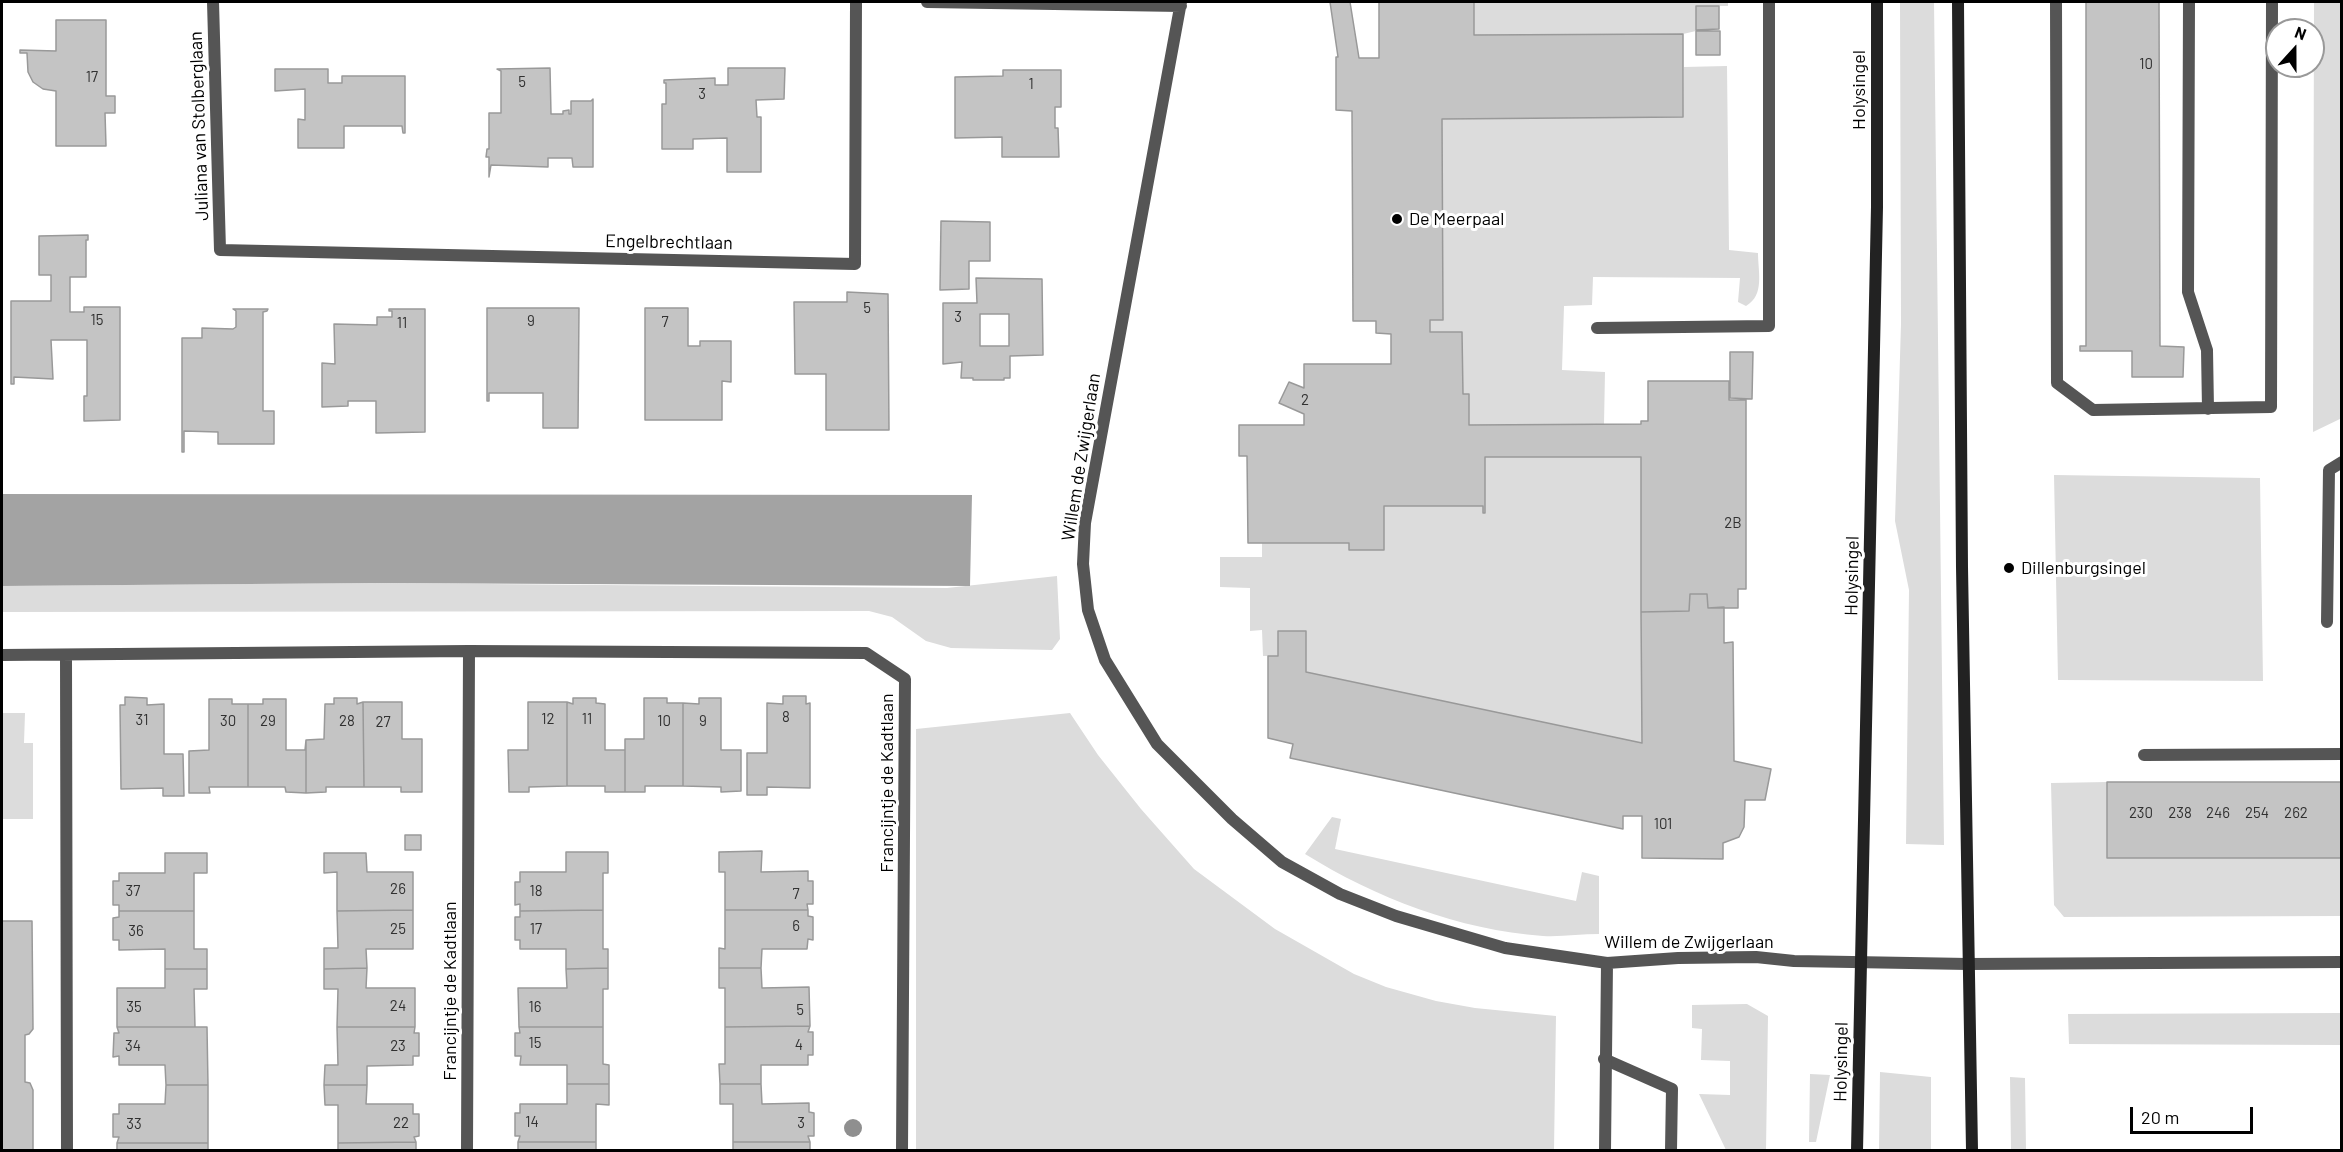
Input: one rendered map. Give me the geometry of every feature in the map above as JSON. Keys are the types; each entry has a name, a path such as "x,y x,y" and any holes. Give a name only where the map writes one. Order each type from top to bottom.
{"street":[{"name":"Juliana van Stolberglaan","path":"213,2 220,250"},
{"name":"Engelbrechtlaan","path":"220,250 855,264 856,2"},
{"path":"927,2 1181,4"},
{"path":"1597,328 1769,326 1769,2"},
{"name":"Holysingel","path":"1857,1150 1877,207 1876,2"},
{"path":"1958,2 1972,1150"},
{"path":"2056,2 2057,383 2093,410 2271,406 2272,2"},
{"path":"2189,2 2188,292 2207,350 2208,409"},
{"name":"Willem de Zwijgerlaan","path":"1181,4 1084,523 1083,564 1088,610 1105,660 1157,744 1232,819 1282,862 1340,894 1396,916 1505,948 1607,963 1678,958 1756,957 1794,961 1861,962"},
{"path":"2327,622 2329,470 2342,462"},
{"name":"Francijntje de Kadtlaan","path":"467,1150 469,651"},
{"name":"Francijntje de Kadtlaan","path":"2,655 469,651 866,653 905,679 902,1150"},
{"path":"66,654 67,1150"},
{"path":"2144,755 2342,754"},
{"path":"1861,962 1968,964 2342,962"},
{"path":"1605,1150 1604,1059 1607,963"},
{"path":"1604,1059 1672,1089 1671,1150"}],"shaded area":[{"path":"1474,2 1728,2 1728,6 1696,6 1696,31 1683,34 1474,35"},
{"path":"1900,2 1934,2 1944,845 1906,844 1909,590 1895,521 1901,324"},
{"path":"2314,2 2341,2 2342,418 2313,432 2314,78 2325,78 2325,18 2314,18"},
{"path":"1727,66 1729,250 1758,253 1759,282 1756,296 1746,306 1738,302 1740,278 1593,277 1592,305 1564,306 1562,370 1605,372 1604,424 1469,425 1469,394 1463,394 1462,333 1430,332 1430,320 1443,320 1442,119 1683,117 1684,67"},
{"path":"1485,457 1641,457 1642,743 1306,672 1306,631 1278,631 1278,656 1263,656 1262,630 1250,631 1250,588 1220,587 1220,557 1262,557 1262,543 1349,543 1349,550 1384,550 1384,506 1483,506 1483,513 1485,513"},
{"path":"2054,475 2260,478 2263,681 2058,680"},
{"path":"2,494 972,495 970,586 372,583 2,586"},
{"path":"1057,576 1060,639 1052,650 951,648 926,641 892,617 869,611 2,612 2,586 372,583 947,588"},
{"path":"2,713 25,713 24,743 33,743 33,819 2,819"},
{"path":"1070,713 1098,755 1141,809 1194,869 1275,929 1354,974 1386,987 1436,1001 1475,1008 1556,1016 1554,1150 916,1150 916,729"},
{"path":"2107,782 2107,858 2341,858 2341,916 2064,917 2054,905 2051,783"},
{"path":"1332,817 1341,819 1335,849 1576,901 1582,872 1599,876 1599,934 1550,936 1512,933 1450,919 1389,898 1360,885 1305,854"},
{"path":"1747,1004 1768,1016 1766,1150 1726,1150 1699,1094 1730,1095 1730,1061 1701,1060 1702,1029 1692,1028 1692,1005"},
{"path":"2341,1013 2341,1045 2069,1044 2068,1014"},
{"path":"1880,1072 1931,1077 1931,1150 1879,1150"},
{"path":"1810,1074 1830,1075 1816,1142 1809,1142"},
{"path":"2010,1077 2025,1078 2026,1150 2011,1150"}],"building":[{"name":"De Meerpaal","path":"1330,2 1350,2 1359,58 1379,58 1379,2 1474,2 1474,35 1683,34 1683,117 1442,119 1443,320 1430,320 1430,332 1462,332 1463,394 1469,394 1469,425 1641,424 1641,421 1648,421 1648,381 1729,381 1729,400 1746,400 1746,589 1738,589 1738,608 1708,608 1707,594 1690,594 1689,611 1641,612 1641,457 1485,457 1485,513 1483,513 1483,506 1384,506 1384,550 1349,550 1349,543 1248,543 1247,456 1239,456 1239,425 1304,425 1304,414 1279,403 1289,382 1304,388 1304,364 1391,364 1391,334 1376,333 1376,321 1353,321 1352,111 1336,110 1336,57 1338,57"},
{"path":"2086,2 2159,2 2160,346 2184,347 2183,377 2132,377 2132,351 2080,351 2080,346 2086,346"},
{"path":"1696,6 1719,6 1719,29 1696,30"},
{"path":"56,20 106,20 106,96 115,96 115,113 105,113 106,146 56,146 56,91 43,89 33,82 28,72 27,53 20,53 20,50 56,51"},
{"path":"1696,31 1720,31 1720,55 1696,55"},
{"path":"550,68 551,114 563,114 563,111 569,110 571,114 571,101 591,101 593,99 593,167 573,167 572,158 548,158 548,167 491,165 489,177 489,157 486,157 487,149 489,149 489,113 501,113 501,71 497,69"},
{"path":"728,68 785,68 784,99 756,100 757,117 761,117 761,172 727,172 727,138 693,139 693,149 662,149 662,104 666,104 664,80 715,78 715,85 728,85"},
{"path":"275,69 328,69 328,83 342,83 342,76 405,76 405,133 403,133 402,126 344,126 344,148 298,148 298,119 305,120 305,89 275,91"},
{"path":"1003,70 1061,70 1061,107 1055,107 1059,157 1002,157 1002,137 955,138 955,77 1003,76"},
{"path":"941,221 990,222 990,261 969,261 969,289 940,290"},
{"path":"88,235 86,277 70,277 70,312 84,312 84,307 120,307 120,420 84,421 84,396 87,396 87,340 51,340 53,379 14,377 14,384 11,384 11,301 51,301 51,275 39,275 39,236"},
{"path":"976,278 1042,279 1043,355 1010,356 1010,378 1004,378 1004,380 961,378 962,362 943,364 943,303 977,303","holes":["980,314 1009,314 1009,346 980,346"]},
{"path":"847,292 888,294 889,430 826,430 826,374 795,374 794,302 847,302"},
{"path":"487,308 579,308 578,428 543,428 543,393 489,393 489,401 487,401"},
{"path":"645,308 688,308 688,346 700,346 700,341 731,341 731,382 722,381 722,420 645,420"},
{"path":"233,309 268,309 263,312 263,411 274,411 274,444 218,444 218,432 184,431 184,452 182,452 182,338 202,338 202,328 233,329 236,327 236,311"},
{"path":"389,309 425,309 425,432 376,433 376,401 348,401 348,406 322,407 322,363 335,364 334,324 377,325 377,317 392,317 392,311"},
{"path":"1730,352 1753,352 1752,399 1730,398"},
{"path":"1690,594 1707,594 1708,608 1724,607 1724,643 1733,642 1734,761 1771,769 1765,800 1745,800 1744,827 1739,837 1723,843 1723,859 1642,858 1642,816 1623,816 1623,829 1290,758 1293,744 1268,738 1268,656 1278,656 1278,631 1306,631 1306,672 1642,743 1641,612 1689,611"},
{"path":"783,696 806,696 806,704 810,703 810,788 767,787 767,795 747,795 747,753 767,753 767,703 783,704"},
{"path":"125,697 147,698 147,705 164,704 164,754 183,754 184,796 163,796 163,788 121,789 120,705 125,705"},
{"path":"334,698 357,698 357,704 363,702 364,787 326,787 326,792 306,793 306,740 324,739 325,704 334,704"},
{"path":"573,698 596,698 596,703 605,704 605,750 625,750 625,792 605,792 605,786 567,786 567,702 573,704"},
{"path":"644,698 667,698 667,703 683,703 683,786 645,786 645,792 625,792 625,739 644,739"},
{"path":"699,698 721,698 721,750 741,750 741,791 721,792 721,787 683,786 683,703 699,704"},
{"path":"209,699 232,699 232,704 248,704 248,787 209,787 210,793 189,793 189,751 209,750"},
{"path":"263,699 286,699 286,750 305,750 306,740 306,793 286,792 285,787 248,787 248,704 263,704"},
{"path":"363,702 402,702 402,739 422,739 422,792 401,792 401,787 364,787"},
{"path":"528,702 567,702 567,786 529,787 529,792 509,792 508,750 528,750"},
{"path":"2107,782 2342,782 2342,858 2107,858"},
{"path":"405,835 421,835 421,850 405,850"},
{"path":"762,851 761,872 808,871 808,881 813,881 813,904 807,904 808,910 725,910 725,872 719,872 719,852"},
{"path":"566,852 608,852 608,873 603,873 603,910 520,911 520,904 515,905 515,882 520,882 520,872 566,872"},
{"path":"165,853 207,853 207,873 194,873 194,911 119,911 119,905 113,905 113,881 119,881 119,873 165,873"},
{"path":"324,853 366,853 367,872 413,872 413,910 337,911 337,872 324,873"},
{"path":"413,910 413,949 366,949 367,968 324,969 324,948 338,948 337,911"},
{"path":"603,910 603,949 608,949 608,968 566,969 566,949 520,949 520,940 515,940 515,917 520,917 520,911"},
{"path":"725,910 808,910 808,916 813,917 813,940 808,939 807,949 762,949 761,968 719,968 719,948 725,949"},
{"path":"119,911 194,911 194,949 207,949 207,969 165,969 165,949 119,950 119,940 113,940 113,918 119,917"},
{"path":"2,921 32,921 33,1029 25,1035 25,1082 30,1083 33,1090 33,1150 2,1150"},
{"path":"367,968 366,988 415,988 415,1027 337,1027 338,989 324,989 324,969"},
{"path":"608,968 608,989 603,989 603,1027 519,1027 518,988 567,988 566,969"},
{"path":"719,968 761,968 762,988 809,987 810,1026 725,1027 725,988 719,988"},
{"path":"165,969 207,969 207,989 194,989 195,1027 117,1027 117,988 165,988"},
{"path":"810,1026 808,1032 813,1032 813,1055 808,1055 808,1065 761,1065 761,1084 720,1084 719,1064 725,1064 725,1027"},
{"path":"117,1027 207,1027 208,1085 166,1085 165,1065 119,1065 119,1056 113,1057 114,1033 119,1033"},
{"path":"337,1027 415,1027 414,1033 419,1033 419,1056 413,1056 413,1065 367,1066 367,1085 324,1085 325,1065 338,1065"},
{"path":"519,1027 603,1027 603,1064 609,1065 609,1084 567,1084 567,1065 520,1065 521,1056 515,1056 515,1033 520,1033"},
{"path":"567,1084 609,1084 609,1105 596,1104 596,1142 518,1142 520,1136 515,1136 515,1113 520,1113 520,1104 567,1104"},
{"path":"720,1084 761,1084 762,1104 809,1103 809,1112 814,1113 814,1136 808,1136 810,1142 733,1142 733,1104 720,1104"},
{"path":"166,1085 208,1085 208,1143 117,1143 119,1137 113,1137 113,1114 119,1114 119,1104 165,1104"},
{"path":"324,1085 367,1085 366,1104 413,1104 413,1114 419,1114 419,1136 414,1137 416,1142 338,1143 338,1105 325,1105"},
{"path":"416,1142 416,1150 338,1150 338,1143"},
{"path":"518,1142 596,1142 596,1150 518,1150"},
{"path":"733,1142 810,1142 810,1150 733,1150"},
{"path":"117,1143 208,1143 208,1150 117,1150"}],"place":[{"name":"De Meerpaal","path":"1397,219"},
{"name":"Dillenburgsingel","path":"2009,568"}]}
